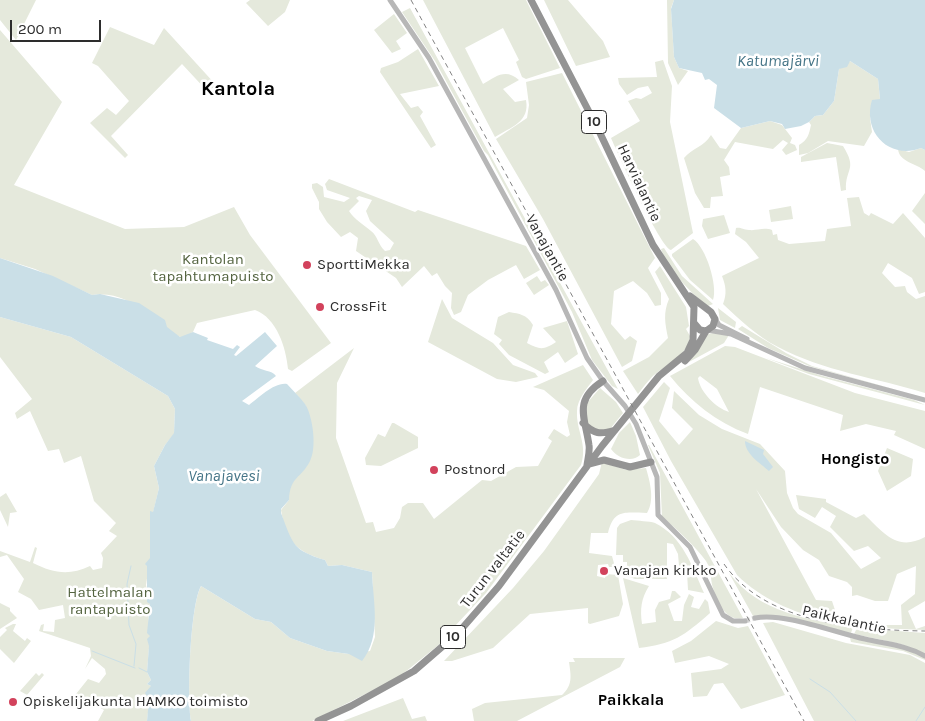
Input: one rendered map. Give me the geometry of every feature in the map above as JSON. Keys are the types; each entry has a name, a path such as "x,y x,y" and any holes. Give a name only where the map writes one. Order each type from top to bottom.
{"highway":[{"name":"Harvialantie","path":"531,0 599,131 654,245 694,307 694,320"},
{"name":"Harvialantie","path":"654,245 691,296 708,310"},
{"path":"706,331 699,329 694,320 701,312 708,310"},
{"name":"10","path":"706,331 713,326 715,319 708,310"},
{"name":"Turun valtatie","path":"318,721 351,706 414,671 458,633 499,586 587,465 622,421 663,371 687,353 693,336 694,320"},
{"name":"Turun valtatie","path":"647,391 688,358 706,331"},
{"path":"603,381 584,402 583,423 589,444 587,465 599,460 634,467 651,462"},
{"path":"583,423 595,433 602,434 615,430"},
{"path":"602,446 606,454 616,464"}],"street":[{"name":"Vanajantie","path":"390,0 430,58 554,286 587,358 603,381 625,406 636,424 657,477 658,515 690,547 723,615 733,622 745,621"},
{"path":"715,319 719,325 738,333 773,355"},
{"path":"706,331 731,334 773,355 827,375 925,401"},
{"name":"Paikkalantie","path":"755,618 781,618 866,640 902,646 925,656"}],"green space":[{"path":"0,0 36,0 16,40 0,20"},
{"path":"250,0 290,0 285,12 268,26 246,3"},
{"path":"423,0 526,0 560,68 526,79 522,77 516,62 519,60 503,28 465,48 483,84 501,74 510,74 519,80 503,89 515,102 526,100 525,114 513,127 495,137"},
{"path":"544,0 568,0 603,41 610,57 576,66"},
{"path":"667,0 674,0 671,8 674,57 679,68 688,71 678,85 668,63"},
{"path":"410,8 618,389 612,386 592,360 572,312 488,155 484,151 435,61 402,12"},
{"path":"394,14 407,33 396,41 401,49 392,53 374,30"},
{"path":"110,27 154,45 164,28 216,85 208,92 182,64 111,136 128,155 125,158 90,123 107,108 116,115 129,101 98,66 92,63"},
{"name":"Kantolan tapahtumapuisto","path":"0,30 62,102 14,185 125,229 184,227 234,207 250,235 331,343 292,371 288,369 285,352 275,327 263,314 255,310 197,323 193,332 182,338 161,325 142,309 120,298 107,295 92,295 35,269 0,258"},
{"path":"418,49 439,86 400,94 411,108 418,106 423,112 420,116 436,145 431,148 380,72 381,68 398,62"},
{"path":"663,60 672,86 670,122 693,233 671,250 649,217 611,138 640,121 628,101 636,98 641,99 652,93 648,86 638,88 627,95 619,84 618,78 657,77 655,62"},
{"path":"850,61 878,79 880,99 870,118 872,132 864,146 828,141 808,153 799,155 799,145 806,139 810,131 811,125 809,122 815,116 823,115 834,101 839,69"},
{"path":"562,73 655,258 648,268 661,293 661,305 655,306 647,293 633,281 614,291 611,324 625,340 630,336 637,341 632,361 622,367 543,219 496,139 527,118 529,105 526,82"},
{"path":"770,121 782,125 792,138 790,143 795,145 797,150 786,155 782,150 788,143 783,140 773,149 735,142 724,160 729,167 730,175 720,177 723,196 711,197 710,208 704,208 695,193 684,158 711,135 720,148 726,149 741,128"},
{"path":"827,143 843,146 850,160 846,190 841,191 836,157 801,162 801,157"},
{"path":"921,148 925,150 925,171 901,157 898,149 909,152"},
{"path":"329,179 415,212 418,210 526,246 540,270 524,279 516,265 488,280 468,295 461,312 454,315 451,308 452,293 437,273 432,276 424,266 402,287 396,278 356,251 358,238 350,232 341,237 327,222 319,209 319,202 312,184 317,183 323,187 324,197 344,202 350,198 327,190 325,184","holes":["359,196 372,200 366,211 370,221 394,243 390,250 385,251 373,233 349,211 359,201 356,198"]},
{"path":"925,193 925,224 912,211"},
{"path":"859,197 864,213 869,216 871,213 893,224 903,213 925,238 925,292 919,294 912,278 888,263 882,273 895,287 905,286 907,292 916,299 925,296 925,393 832,368 795,355 763,338 723,304 726,290 722,276 759,258 746,242 735,234 736,228 772,230 773,235 777,234 778,240 789,244 825,241 827,229 851,226 847,198"},
{"path":"791,206 793,219 771,222 769,210"},
{"path":"724,215 730,233 708,239 702,226 703,219"},
{"path":"693,239 698,243 710,267 714,286 713,300 690,280 672,256 672,254"},
{"path":"664,248 682,276 713,304 708,306 681,280 668,264 661,249"},
{"path":"660,266 686,307 689,326 686,329 690,336 685,350 675,360 656,373 638,394 623,371 649,357 668,338 665,318 669,299 655,272"},
{"path":"537,276 541,282 545,280 549,285 534,295 526,283"},
{"path":"442,299 452,318 493,343 513,365 535,373 538,377 516,382 497,379 428,342"},
{"path":"718,308 736,322 735,328 720,320"},
{"path":"509,312 523,315 530,321 533,325 527,343 539,348 548,347 556,342 543,328 567,321 578,354 565,363 558,352 544,362 549,372 545,374 509,355 499,344 502,340 494,334 498,317"},
{"name":"Hattelmalan rantapuisto","path":"0,317 71,337 168,396 175,409 174,434 165,445 154,466 159,488 153,513 150,512 150,558 146,585 150,604 148,612 150,636 147,672 151,680 147,684 151,686 147,721 98,721 104,710 76,694 88,679 99,683 106,674 105,669 92,658 85,669 91,656 90,648 39,631 41,625 44,624 43,631 54,632 55,620 65,618 63,605 39,610 31,599 18,592 24,579 7,555 0,557 0,551 30,562 35,547 37,548 33,563 40,566 61,572 75,571 90,566 93,570 102,568 103,558 101,553 117,536 109,531 116,523 94,501 81,456 64,463 59,449 48,451 30,411 17,419 15,413 32,399 0,357"},
{"path":"742,326 786,353 812,366 925,398 809,366 768,348 738,329"},
{"path":"707,334 729,335 724,343 689,362"},
{"path":"725,346 735,347 855,393 925,411 925,449 894,435 896,431 866,424 840,431 843,415 760,387 748,434 725,424 695,403 670,376","holes":["700,376 717,389 729,412 709,399 702,389 698,378"]},
{"path":"354,348 337,383 336,438 366,523 373,522 376,532 394,528 400,518 402,507 408,503 423,503 434,519 482,480 491,481 516,467 538,466 552,441 548,438 554,429 567,437 570,435 567,422 569,411 544,390 533,387 583,365 593,380 577,407 578,425 583,444 581,465 486,593 454,627 457,630 399,677 312,721 191,721 189,692 190,652 194,612 201,586 255,619 271,622 290,638 327,651 349,654 370,651 375,637 372,572 342,565 328,566 325,560 300,549 289,537 281,510 289,500 289,487 306,406 295,393"},
{"path":"766,358 823,376 914,400 925,405 809,374"},
{"path":"664,382 670,388 659,421 679,445 693,429 672,408 674,391 699,415 722,429 760,444 785,471 787,493 793,508 798,514 831,533 861,569 881,558 868,546 854,551 830,527 836,516 822,507 815,518 799,509 796,495 826,499 826,502 856,518 864,514 885,534 899,541 915,541 925,537 925,601 908,611 916,629 925,626 925,630 875,627 825,620 778,604 756,591 737,575 671,461 643,407","holes":["756,489 781,527 803,550 819,560 829,576 847,582 852,587 852,596 857,595 875,601 888,601 897,574 916,566 915,594 901,605 902,625 869,625 838,619 832,601 816,600"]},
{"path":"600,388 616,402 623,413 610,429 597,431 586,422 587,403"},
{"path":"630,422 636,436 640,455 633,459 621,457 611,449 619,433"},
{"path":"392,423 418,437 418,448 381,466 366,465 365,458 378,434 385,437"},
{"path":"648,445 743,618 732,617 723,610 712,585 706,561 686,538 662,517 660,473"},
{"path":"887,448 913,459 911,476 887,491 878,471"},
{"path":"602,462 626,470 646,468 651,491 651,502 647,513 622,514 614,519 608,533 591,533 589,553 612,556 615,567 609,567 608,564 598,565 597,576 605,578 606,574 618,575 623,604 619,616 590,624 588,623 588,608 530,614 493,648 452,661 444,661 513,588 544,551 599,474"},
{"path":"6,493 17,512 10,513 8,527 0,510 0,497"},
{"path":"631,520 655,523 673,536 686,553 704,593 688,590 687,572 679,566 678,554 673,544 667,543 667,579 635,579 627,576 627,562 623,562 623,555 616,555 617,528 620,524"},
{"path":"729,573 741,586 770,606 802,617 853,627 851,633 768,615 753,616"},
{"path":"623,578 649,586 642,604 642,624 656,622 655,610 659,602 670,599 672,591 675,591 681,597 668,604 674,621 682,621 684,605 689,594 694,597 691,607 699,609 705,599 708,602 710,613 678,638 661,644 639,648"},
{"path":"0,603 10,608 10,611 17,618 0,629"},
{"path":"716,621 738,628 748,626 785,695 741,709 723,683 714,684 707,696 693,697 691,673 721,669 729,664 709,656 675,663 672,651 691,641"},
{"path":"773,622 846,643 910,655 925,663 925,721 814,721 763,623"},
{"path":"16,624 13,631 25,641 27,638 31,641 14,663 0,649 0,637 7,630 5,628"},
{"path":"857,628 925,633 925,654 901,644 854,634"},
{"path":"850,638 901,647 925,658 925,660 903,651 851,642"},
{"path":"573,658 625,658 620,667 517,721 474,721 472,709 485,703 562,695 570,684 569,662 575,662"},
{"path":"36,673 39,676 42,673 44,675 27,695 20,691"},
{"path":"403,698 412,719 425,716 427,721 343,721"}],"water":[{"name":"Katumajärvi","path":"674,0 925,0 925,150 921,148 910,151 899,150 889,147 881,141 871,123 870,112 872,100 880,99 878,79 850,61 847,67 839,69 834,101 823,115 815,116 801,126 785,129 782,124 770,121 741,128 714,108 717,85 709,79 705,80 702,73 679,68 674,57 671,9"},
{"name":"Vanajavesi","path":"0,258 53,276 92,295 100,294 139,303 165,320 167,327 180,337 193,332 208,338 207,340 233,349 237,345 240,347 234,355 236,356 265,332 277,346 255,366 276,376 242,401 249,405 277,385 287,384 308,409 314,440 312,455 307,467 291,486 289,500 281,509 281,513 291,539 306,553 325,560 328,566 342,565 372,572 375,607 374,630 372,641 362,661 349,654 327,651 290,638 271,622 255,619 201,586 194,612 190,652 189,692 191,721 147,721 149,699 145,693 151,686 147,684 151,680 147,672 149,646 147,639 150,636 147,633 150,604 147,602 147,566 145,564 150,558 150,511 153,512 159,488 154,466 174,433 175,409 168,396 71,337 0,317"},
{"path":"745,441 764,450 763,454 773,467 769,471 750,454"}],"waterway":[{"path":"131,566 127,584 129,625 136,644 134,666"},
{"path":"92,651 135,668"},
{"path":"139,668 147,672"},
{"path":"810,679 830,692 856,721"},
{"path":"916,721 925,707"}],"tunnel":[{"path":"745,621 755,618"}],"railway":[{"path":"411,0 804,721"},
{"path":"724,564 742,584 764,600 788,611 815,620 843,625 871,629 925,631"}],"place":[{"name":"SporttiMekka","path":"307,265"},
{"name":"CrossFit","path":"320,307"},
{"name":"Postnord","path":"434,470"},
{"name":"Vanajan kirkko","path":"604,571"},
{"name":"Opiskelijakunta HAMKO toimisto","path":"13,702"}],"district":[{"name":"Kantola","path":"238,89"},
{"name":"Hongisto","path":"855,459"},
{"name":"Paikkala","path":"631,700"}]}
